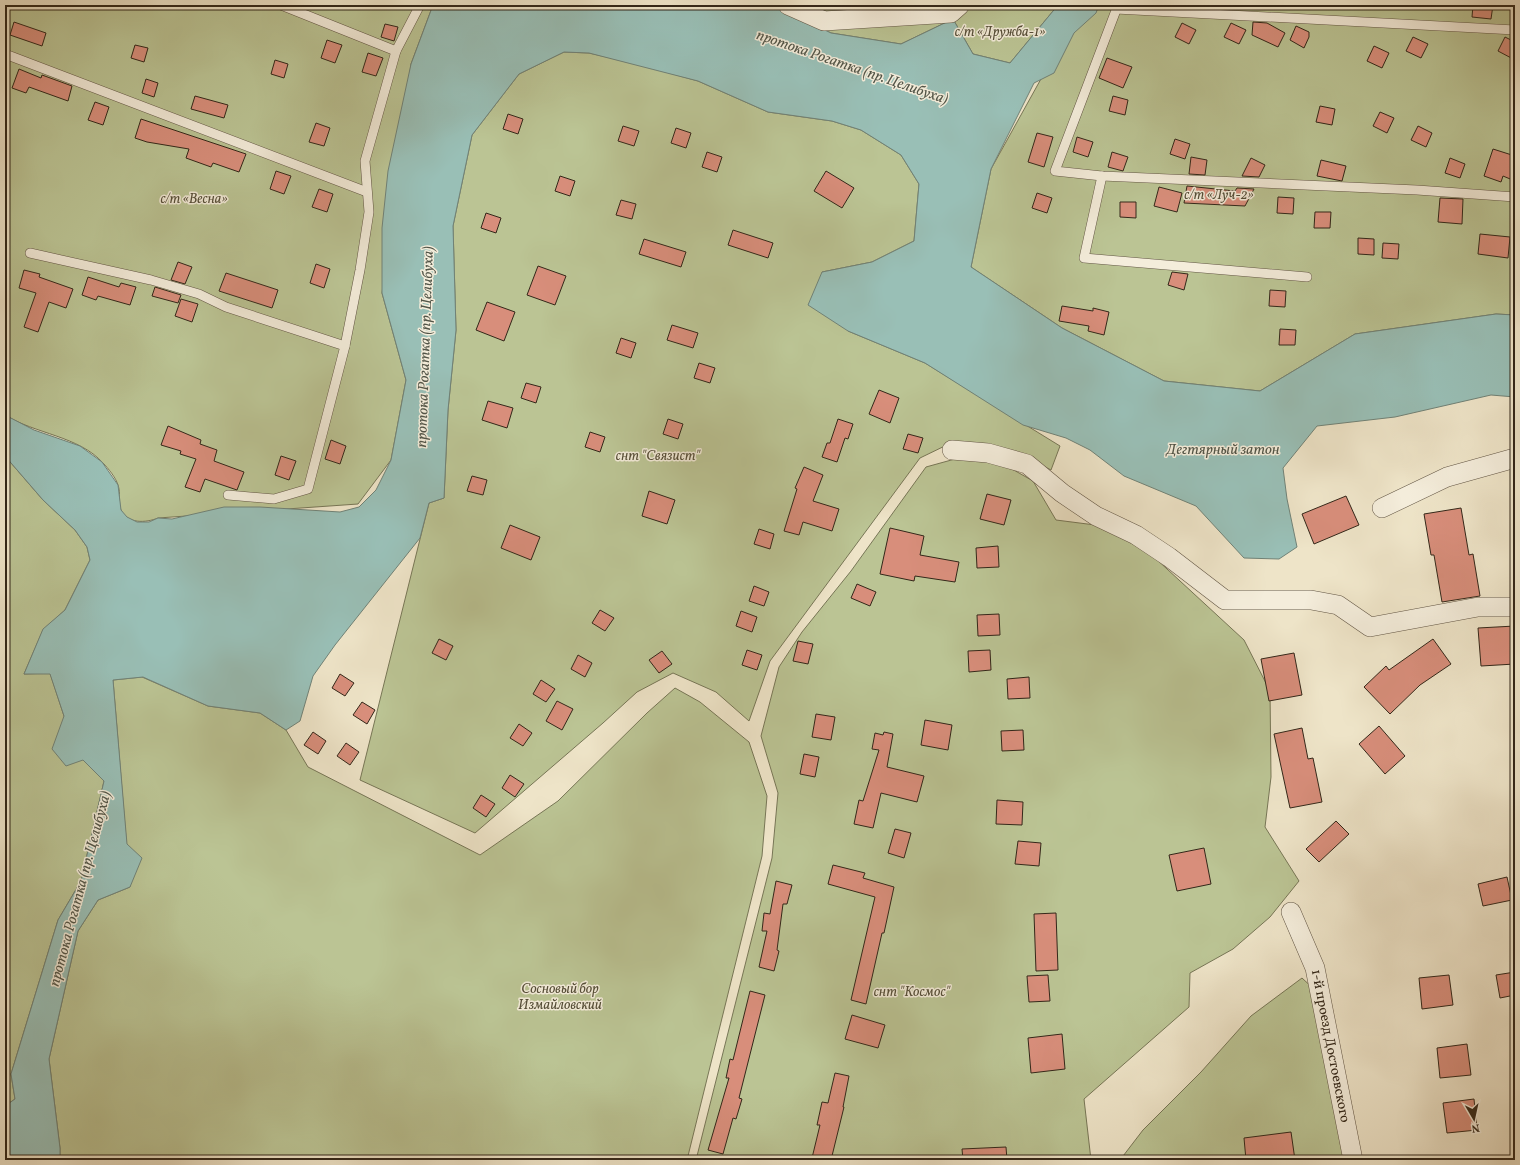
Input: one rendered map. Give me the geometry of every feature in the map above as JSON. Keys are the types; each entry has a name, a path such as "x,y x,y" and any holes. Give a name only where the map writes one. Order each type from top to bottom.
{"street":[{"path":"788,5 824,21 951,13 960,5"},
{"path":"952,450 988,452 1027,464 1062,493 1096,516 1136,535 1225,600 1312,600 1338,605 1370,627 1478,607 1515,607"},
{"path":"1382,508 1447,477 1515,458"},
{"name":"1-й проезд Достоевского","path":"1291,912 1315,968 1353,1160"}],"lane":[{"path":"281,5 396,51"},
{"path":"228,495 274,499 308,488 345,346 369,212 365,161 396,51 420,5"},
{"path":"1515,30 1117,7 1055,171 1102,176 1416,190 1515,197"},
{"path":"5,54 367,192"},
{"path":"1102,176 1084,258 1307,277"},
{"path":"30,253 151,280 192,292 226,307 345,346"}],"green space":[{"name":"с/т «Весна»","path":"5,5 433,5 411,64 382,293 406,380 391,460 358,504 158,518 148,521 132,520 124,515 121,510 119,488 116,479 105,465 93,454 69,441 30,427 5,415"},
{"name":"с/т «Дружба-1»","path":"773,5 1058,5 1010,63 973,54 953,19 901,44 831,33"},
{"name":"с/т «Луч-2»","path":"1082,5 1515,5 1515,315 1496,314 1355,334 1260,391 1164,381 1062,328 971,267 991,169"},
{"name":"снт \"Связист\"","path":"564,52 589,53 637,64 698,81 768,112 832,121 861,130 901,155 919,184 914,241 872,262 822,272 848,331 925,363 1060,446 1051,470 1018,453 953,442 920,458 770,661 749,721 716,692 673,673 637,692 475,833 360,780 429,503 444,498 448,410 456,330 453,226 472,135 519,74"},
{"path":"5,456 43,500 75,530 87,547 90,560 65,610 43,630 24,674 50,673 64,716 83,760 104,781 81,881 58,920 11,1074 15,1099 5,1106"},
{"name":"снт \"Космос\"","path":"975,457 1005,465 1033,481 1056,520 1103,526 1154,557 1244,640 1270,691 1271,777 1265,827 1299,881 1270,917 1233,949 1190,973 1189,1007 1084,1099 1091,1160 696,1160 772,858 778,793 761,736 779,667 802,632 851,571 926,467 955,459"},
{"name":"Сосновый бор Измайловский","path":"142,677 208,706 260,713 286,730 308,767 480,855 558,801 647,713 675,688 700,702 749,742 767,796 762,856 687,1160 60,1160 60,1148 49,1059 78,931 98,900 130,887 113,680"},
{"path":"1302,978 1316,991 1347,1160 1120,1160 1143,1130 1201,1072 1251,1016"}],"water":[{"path":"433,5 773,5 831,33 901,44 953,19 973,54 1010,63 1058,5 1099,5 1096,13 1074,33 1054,73 1034,83 991,169 971,267 1062,328 1164,381 1260,391 1355,334 1496,314 1515,315 1515,397 1491,395 1395,417 1317,426 1283,468 1287,499 1297,547 1279,559 1244,558 1196,506 1124,476 1090,450 1066,438 1023,425 925,363 848,331 808,305 822,272 872,262 914,241 919,184 901,155 861,130 832,121 768,112 698,81 589,53 564,52 519,74 472,135 453,226 456,330 448,410 444,498 429,503 420,538 335,645 313,676 300,721 286,730 260,713 208,706 143,677 113,680 127,844 142,858 130,887 98,900 78,931 49,1059 60,1148 60,1160 5,1160 5,1106 15,1099 11,1074 58,920 81,881 104,781 83,760 66,766 52,749 64,716 50,674 24,674 43,629 65,610 90,560 87,547 75,530 43,500 5,456 5,415 34,430 80,446 102,462 118,485 121,510 127,517 137,522 149,522 158,518 172,519 224,507 260,507 340,512 359,507 376,490 391,460 406,380 382,293 382,228 388,171 411,64"}],"building":[{"path":"1473,5 1493,5 1491,19 1472,17"},
{"path":"14,22 46,33 42,46 10,35"},
{"path":"1253,22 1267,23 1285,33 1278,47 1252,35"},
{"path":"1182,23 1196,30 1189,44 1175,37"},
{"path":"1231,23 1246,30 1239,44 1224,37"},
{"path":"385,24 398,27 394,41 381,37"},
{"path":"1296,26 1309,32 1309,37 1304,48 1290,40"},
{"path":"1413,37 1428,44 1421,58 1406,51"},
{"path":"1505,37 1515,42 1515,60 1498,51"},
{"path":"327,40 342,45 335,63 321,58"},
{"path":"135,45 148,48 144,62 131,58"},
{"path":"1374,46 1389,53 1382,68 1367,61"},
{"path":"368,53 383,58 376,76 362,72"},
{"path":"1107,58 1132,67 1123,88 1099,78"},
{"path":"275,60 288,64 284,78 271,74"},
{"path":"19,69 41,78 42,75 72,86 68,101 29,87 26,93 12,88"},
{"path":"146,79 158,83 154,97 142,93"},
{"path":"195,96 228,105 224,118 191,109"},
{"path":"1113,96 1128,100 1125,115 1109,111"},
{"path":"95,102 109,107 103,125 88,120"},
{"path":"1320,106 1335,109 1332,125 1316,122"},
{"path":"1380,112 1394,118 1387,133 1373,126"},
{"path":"508,114 523,119 518,134 503,129"},
{"path":"141,119 246,154 239,172 213,163 211,167 186,158 189,149 147,142 135,138"},
{"path":"316,123 330,128 324,146 309,142"},
{"path":"623,126 639,131 634,146 618,141"},
{"path":"1418,126 1432,133 1426,147 1411,140"},
{"path":"676,128 691,133 686,148 671,143"},
{"path":"1037,133 1053,137 1044,167 1028,162"},
{"path":"1077,137 1093,142 1088,157 1073,152"},
{"path":"1175,139 1190,144 1185,159 1170,154"},
{"path":"1493,149 1515,156 1515,181 1503,176 1501,182 1484,176"},
{"path":"707,152 722,157 717,172 702,167"},
{"path":"1112,152 1128,157 1123,171 1108,167"},
{"path":"1191,157 1207,160 1205,175 1189,174"},
{"path":"1251,158 1265,165 1259,177 1242,176"},
{"path":"1450,158 1465,164 1460,178 1445,173"},
{"path":"1321,160 1346,166 1342,181 1317,176"},
{"path":"276,171 291,176 284,194 270,189"},
{"path":"826,171 854,188 842,208 814,191"},
{"path":"560,176 575,181 570,196 555,191"},
{"path":"1187,186 1235,191 1237,188 1254,189 1245,206 1184,203"},
{"path":"1159,187 1182,193 1177,212 1154,206"},
{"path":"319,189 333,194 327,212 312,207"},
{"path":"1037,193 1052,198 1047,213 1032,208"},
{"path":"1278,197 1294,198 1293,214 1277,213"},
{"path":"1440,198 1463,199 1462,224 1438,222"},
{"path":"621,200 636,204 632,219 616,215"},
{"path":"1120,202 1136,202 1136,218 1120,217"},
{"path":"1315,212 1331,212 1330,228 1314,228"},
{"path":"486,213 501,218 496,233 481,228"},
{"path":"733,230 773,243 768,258 728,245"},
{"path":"1480,234 1510,237 1508,258 1478,254"},
{"path":"1358,238 1374,239 1374,255 1358,254"},
{"path":"644,239 686,252 681,267 639,254"},
{"path":"1383,243 1399,244 1398,259 1382,258"},
{"path":"178,262 192,267 185,284 171,280"},
{"path":"316,264 330,269 324,288 310,283"},
{"path":"538,266 566,276 555,305 527,295"},
{"path":"24,270 40,274 39,277 73,289 66,308 49,302 38,332 24,327 36,293 19,288"},
{"path":"1172,272 1188,274 1184,290 1168,285"},
{"path":"226,273 278,290 272,308 219,291"},
{"path":"88,277 119,287 121,283 136,287 130,305 98,296 96,300 82,295"},
{"path":"155,287 181,295 178,303 152,296"},
{"path":"1270,290 1286,291 1285,307 1269,306"},
{"path":"181,299 198,304 192,322 175,316"},
{"path":"487,302 515,312 504,341 476,330"},
{"path":"1062,306 1093,311 1093,308 1109,312 1104,335 1088,331 1089,326 1059,321"},
{"path":"672,325 698,333 693,348 667,340"},
{"path":"1280,329 1296,330 1295,345 1279,345"},
{"path":"621,338 636,343 631,358 616,353"},
{"path":"699,363 715,368 710,383 694,378"},
{"path":"526,383 541,387 536,403 521,398"},
{"path":"879,390 899,398 890,423 869,414"},
{"path":"488,401 513,408 507,428 482,420"},
{"path":"668,419 683,424 678,439 663,434"},
{"path":"838,419 853,424 848,439 845,438 837,462 822,457 827,443 830,443"},
{"path":"168,426 201,440 200,444 217,450 214,461 244,472 237,490 205,479 200,492 185,487 196,459 180,454 181,451 161,445"},
{"path":"590,432 605,437 600,452 585,447"},
{"path":"908,434 923,438 918,453 903,449"},
{"path":"331,440 346,446 340,464 325,459"},
{"path":"281,456 296,461 289,480 275,475"},
{"path":"804,467 823,475 813,501 839,509 832,531 803,522 799,535 784,531 797,489 795,488"},
{"path":"472,476 487,480 483,495 467,491"},
{"path":"649,491 675,500 667,524 642,516"},
{"path":"987,494 1011,500 1004,525 980,519"},
{"path":"1346,496 1359,525 1314,544 1302,514"},
{"path":"1461,508 1469,555 1473,554 1480,596 1442,602 1434,555 1431,555 1424,514"},
{"path":"510,525 540,537 531,560 501,548"},
{"path":"890,528 924,536 920,555 959,562 955,582 915,576 914,581 880,574"},
{"path":"759,529 774,534 770,549 754,544"},
{"path":"998,546 999,567 977,568 976,548"},
{"path":"857,584 876,592 870,606 851,598"},
{"path":"754,586 769,592 764,606 749,601"},
{"path":"600,610 614,618 605,631 592,623"},
{"path":"741,611 757,617 752,632 736,626"},
{"path":"999,614 1000,635 978,636 977,615"},
{"path":"1515,626 1515,664 1481,666 1478,628"},
{"path":"439,639 453,646 446,660 432,653"},
{"path":"1433,639 1451,664 1420,685 1390,714 1364,687 1386,666 1389,670"},
{"path":"798,641 813,644 808,664 793,661"},
{"path":"747,650 762,655 757,670 742,665"},
{"path":"990,650 991,670 969,672 968,651"},
{"path":"662,651 672,664 659,673 649,660"},
{"path":"1294,653 1302,695 1269,701 1261,659"},
{"path":"578,655 592,663 585,677 571,669"},
{"path":"340,674 354,683 345,696 332,688"},
{"path":"1029,677 1030,698 1008,699 1007,679"},
{"path":"541,680 555,689 546,702 533,694"},
{"path":"557,701 573,709 562,730 546,721"},
{"path":"362,702 375,710 367,724 353,715"},
{"path":"816,714 835,717 831,740 812,737"},
{"path":"925,720 952,725 948,750 921,745"},
{"path":"519,724 532,733 523,746 510,738"},
{"path":"1379,726 1405,756 1385,774 1359,744"},
{"path":"1302,728 1308,759 1313,758 1322,802 1290,808 1274,734"},
{"path":"1023,730 1024,750 1002,751 1001,731"},
{"path":"313,732 326,741 318,754 304,745"},
{"path":"884,732 893,734 887,767 924,776 917,802 881,793 873,828 854,824 859,800 863,801 879,750 872,749 875,733 883,735"},
{"path":"346,743 359,752 350,765 337,756"},
{"path":"804,754 819,757 815,777 800,774"},
{"path":"510,775 524,784 515,797 502,788"},
{"path":"481,795 495,804 486,817 473,808"},
{"path":"997,800 1023,802 1022,825 996,824"},
{"path":"1336,821 1349,834 1319,862 1306,849"},
{"path":"895,829 911,833 904,858 888,853"},
{"path":"1018,841 1041,843 1039,866 1015,864"},
{"path":"1204,848 1211,884 1177,891 1169,855"},
{"path":"833,865 865,873 863,878 894,887 866,1004 851,1000 875,897 828,884"},
{"path":"1507,877 1512,900 1483,906 1478,884"},
{"path":"776,881 792,885 787,904 783,904 777,950 779,951 774,971 759,967 767,931 762,931 764,913 770,914"},
{"path":"1056,913 1058,970 1036,971 1034,914"},
{"path":"1515,972 1515,995 1500,998 1496,975"},
{"path":"1048,975 1050,1001 1029,1002 1027,976"},
{"path":"1449,975 1453,1005 1422,1009 1419,978"},
{"path":"750,991 765,995 739,1098 742,1099 736,1119 733,1118 723,1154 708,1150 729,1078 726,1078 730,1059 733,1060"},
{"path":"852,1015 885,1025 878,1048 845,1039"},
{"path":"1062,1034 1065,1069 1031,1073 1028,1038"},
{"path":"1467,1044 1471,1075 1440,1078 1437,1048"},
{"path":"835,1073 849,1076 844,1107 831,1160 820,1160 812,1158 820,1125 817,1125 822,1102 828,1103"},
{"path":"1474,1099 1477,1130 1447,1133 1443,1103"},
{"path":"1291,1132 1295,1160 1246,1160 1244,1138"},
{"path":"1006,1147 1007,1160 963,1160 962,1149"}],"water label":[{"name":"протока Рогатка (пр. Целибуха)","path":"852,68"},
{"name":"протока Рогатка (пр. Целибуха)","path":"426,347"},
{"name":"Дегтярный затон","path":"1223,450"},
{"name":"протока Рогатка (пр. Целибуха)","path":"81,889"}]}
